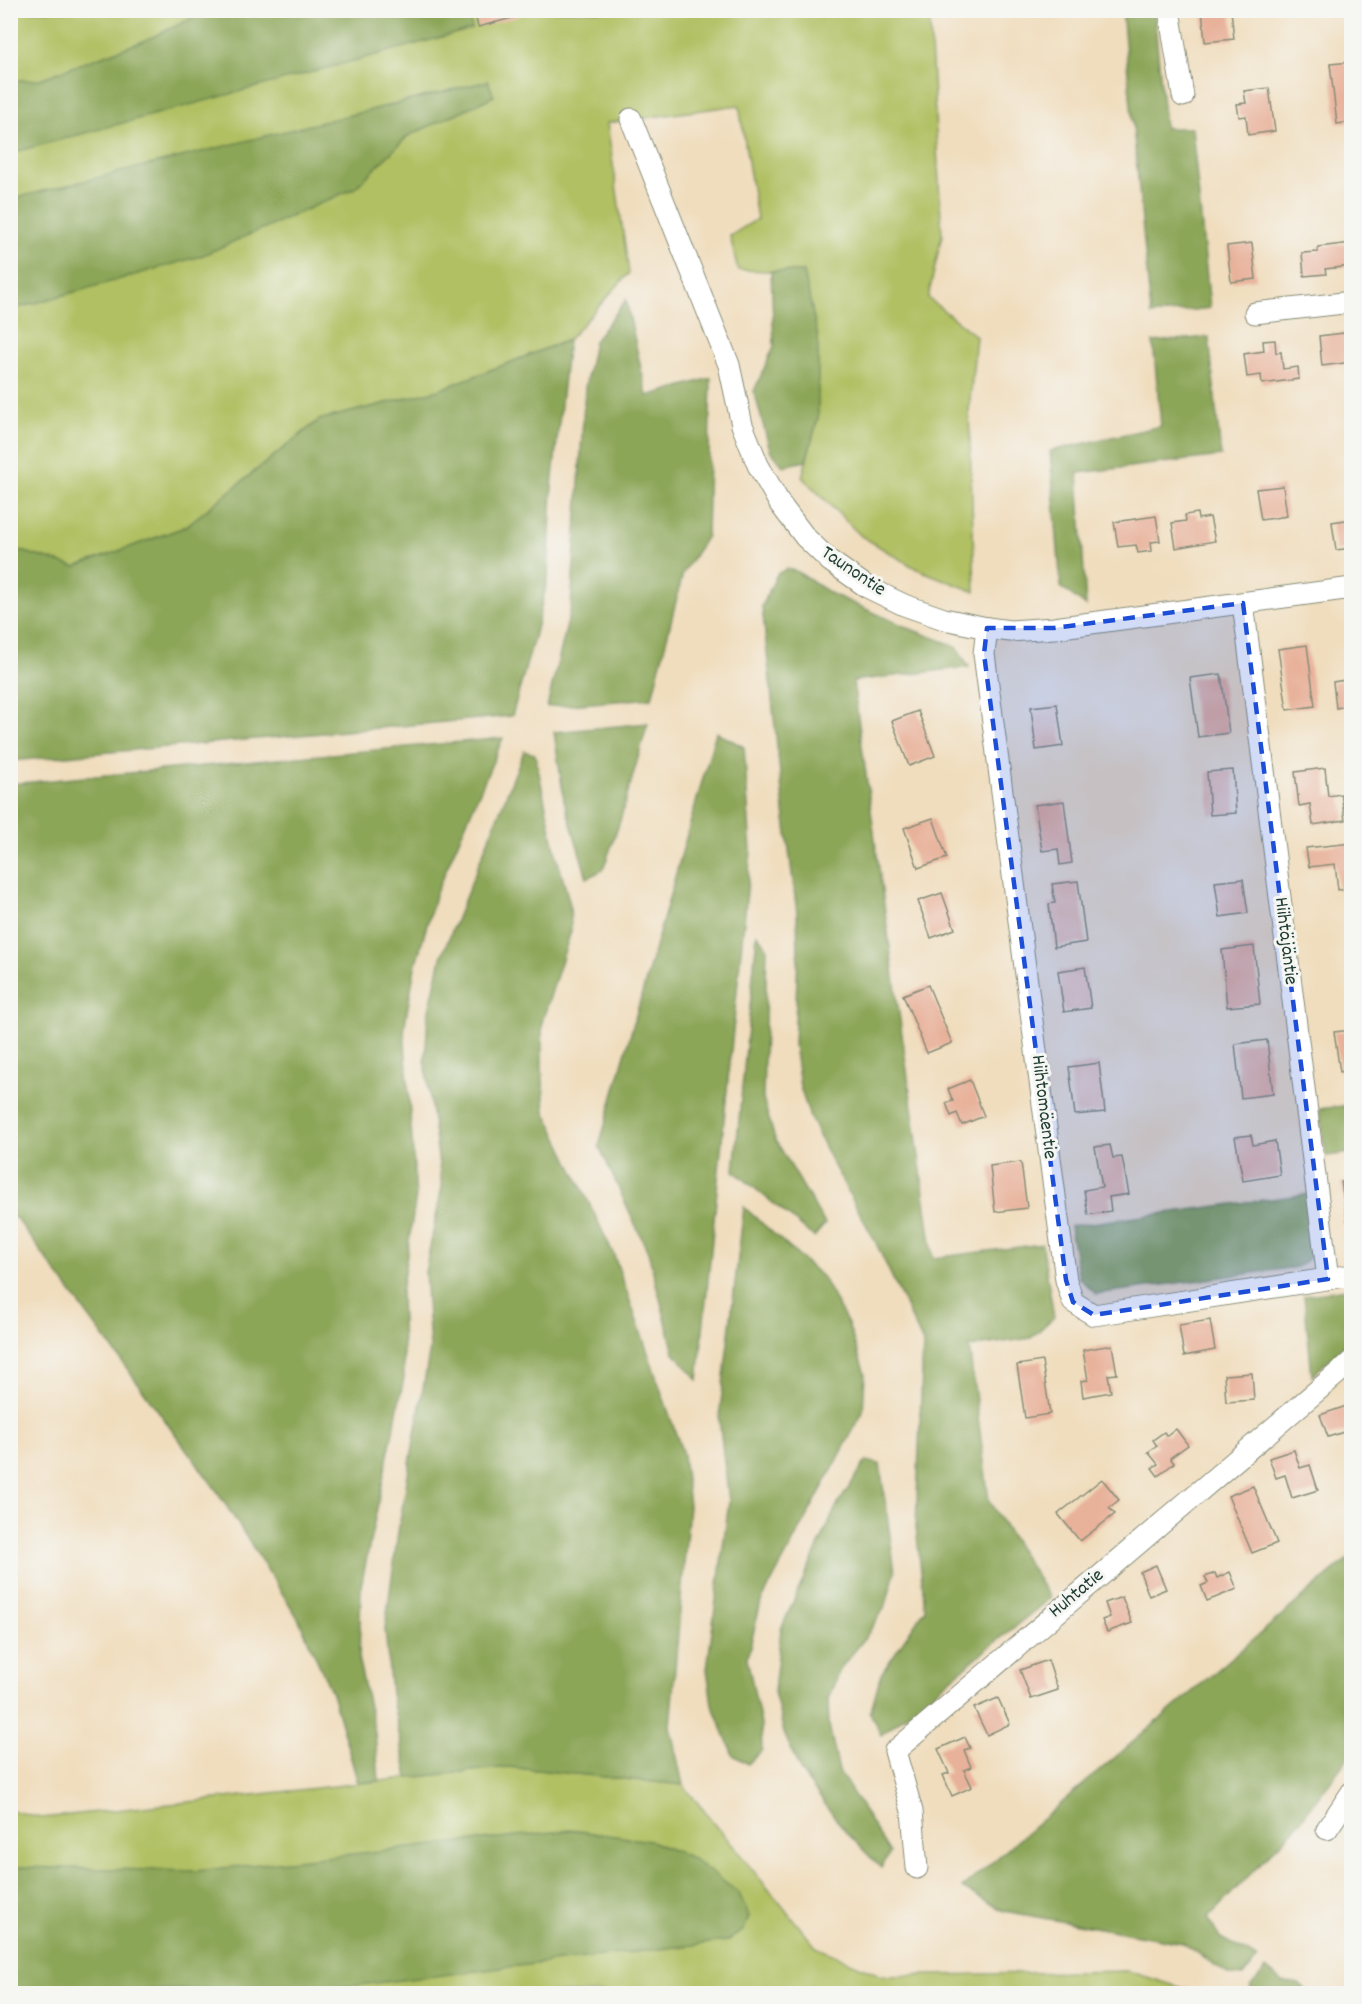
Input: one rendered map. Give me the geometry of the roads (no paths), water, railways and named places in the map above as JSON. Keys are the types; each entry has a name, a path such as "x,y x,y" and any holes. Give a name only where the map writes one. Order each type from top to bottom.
{"street":[{"path":"1169,10 1183,96"},
{"name":"Taunontie","path":"631,119 729,365 742,425 758,465 780,504 805,537 830,561 867,587 904,605 934,616 1010,631 1054,628 1352,588"},
{"path":"1255,313 1352,302"},
{"name":"Hiihtäjäntie","path":"1243,603 1328,1279"},
{"name":"Hiihtomäentie","path":"987,628 984,654 1066,1280 1073,1302 1094,1315 1352,1275"},
{"name":"Huhtatie","path":"917,1868 912,1811 895,1751 1352,1361"},
{"path":"1327,1828 1352,1792"}]}
